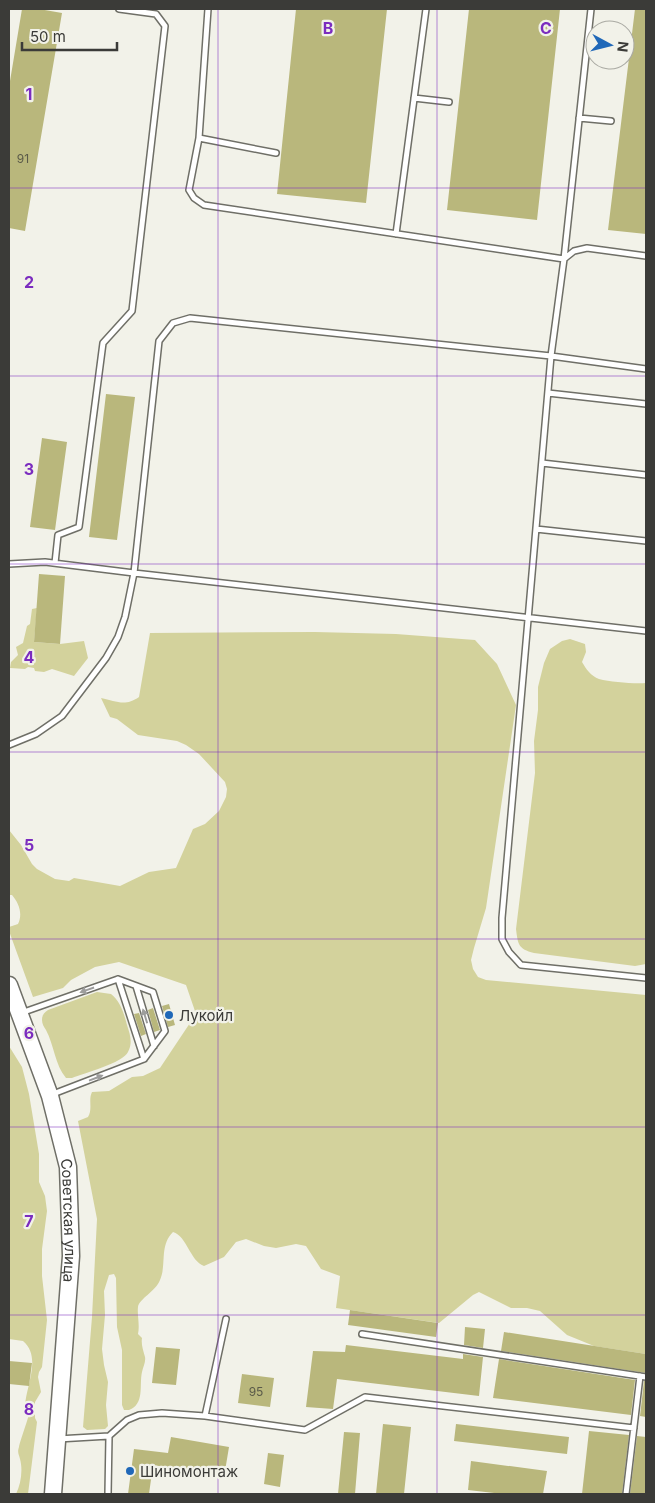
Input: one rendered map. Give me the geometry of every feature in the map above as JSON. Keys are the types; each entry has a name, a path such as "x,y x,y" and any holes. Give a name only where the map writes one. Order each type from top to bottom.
{"main road":[{"name":"Советская улица","path":"9,985 50,1096 68,1168 71,1256 53,1494"}],"lane":[{"path":"55,563 58,535 79,528 103,343 132,311 165,26 156,14 119,9"},
{"path":"208,9 199,138 189,190 194,198 204,205 564,259 574,251 587,248 646,256"},
{"path":"396,234 426,9"},
{"path":"591,9 564,259 551,356 502,918 502,939 509,952 521,966 646,978"},
{"path":"414,98 449,102"},
{"path":"579,118 611,122"},
{"path":"199,138 276,153"},
{"path":"9,745 36,734 62,716 106,658 118,637 125,616 134,574 159,341 173,322 190,318 551,356 646,369"},
{"path":"548,393 646,404"},
{"path":"542,463 646,475"},
{"path":"536,529 646,541"},
{"path":"9,564 55,563 134,574 646,631"},
{"path":"118,979 144,1059"},
{"path":"20,1013 118,979 153,992 165,1031 144,1059 50,1096"},
{"path":"136,986 154,1046"},
{"path":"205,1416 226,1319"},
{"path":"362,1334 646,1376"},
{"path":"626,1494 640,1376"},
{"path":"56,1440 110,1436 126,1420 139,1414 162,1413 205,1416 305,1430 365,1397 634,1428"},
{"path":"108,1494 110,1436"}],"shaded area":[{"path":"37,608 34,642 60,644 84,641 88,658 74,676 52,669 44,672 35,671 34,668 28,667 25,669 10,668 11,662 18,655 16,647 23,643 27,626 30,624 32,609"},
{"path":"315,632 396,634 475,640 497,664 516,705 486,908 471,960 473,969 478,977 486,980 646,995 646,1354 594,1346 567,1335 540,1311 527,1308 511,1308 479,1292 439,1323 336,1308 340,1276 321,1269 306,1246 296,1244 276,1248 264,1246 246,1239 236,1242 224,1257 204,1266 195,1259 182,1238 173,1232 166,1243 160,1280 138,1307 138,1334 142,1338 145,1361 139,1399 134,1407 129,1410 124,1410 122,1405 122,1350 117,1327 116,1278 114,1274 109,1275 104,1291 105,1315 102,1349 108,1382 106,1405 108,1426 105,1429 87,1430 83,1427 92,1317 97,1219 78,1121 88,1117 92,1092 109,1091 132,1077 143,1076 160,1068 196,1014 186,985 119,962 95,967 71,980 63,988 33,997 9,931 9,927 18,924 20,916 17,902 12,895 9,895 9,830 21,845 32,864 55,879 69,881 74,878 120,886 149,872 176,868 193,829 205,824 219,811 226,797 227,789 225,782 199,754 186,745 177,741 138,735 117,719 110,717 101,698 125,703 139,697 150,633"},
{"path":"570,639 585,644 586,652 582,662 596,678 616,682 646,683 646,964 635,966 534,953 522,948 517,939 516,929 535,773 534,741 538,710 538,687 544,663 550,649 562,641"},
{"path":"97,992 111,994 119,1004 130,1035 130,1049 125,1056 111,1064 72,1078 66,1078 59,1067 43,1024 43,1015 48,1010"},
{"path":"9,1046 22,1067 29,1094 39,1154 39,1182 45,1196 47,1211 42,1249 42,1276 47,1320 42,1367 38,1377 41,1392 35,1402 35,1418 37,1422 28,1494 16,1494 21,1472 18,1449 29,1413 25,1406 32,1363 29,1348 23,1341 9,1339"}],"building":[{"path":"22,9 39,9 62,13 25,231 9,228 9,87"},
{"path":"296,9 387,9 366,203 277,194"},
{"path":"469,9 560,9 537,220 447,210"},
{"path":"635,9 646,9 646,234 608,230 628,70 635,70"},
{"path":"106,394 135,397 117,540 89,537"},
{"path":"42,438 67,442 55,530 30,527"},
{"path":"39,574 65,576 60,644 34,642"},
{"path":"169,1004 175,1025 168,1027 162,1006"},
{"path":"153,1008 160,1030 154,1032 148,1010"},
{"path":"139,1013 146,1034 141,1036 134,1014"},
{"path":"350,1310 438,1323 436,1337 348,1325"},
{"path":"465,1327 485,1329 483,1348 464,1345"},
{"path":"504,1332 646,1354 646,1373 501,1351"},
{"path":"346,1345 463,1359 463,1354 483,1357 479,1396 337,1379 333,1409 306,1407 313,1351 345,1352"},
{"path":"156,1347 180,1349 176,1385 152,1383"},
{"path":"499,1359 635,1380 631,1415 493,1398"},
{"path":"9,1361 32,1363 29,1386 9,1384"},
{"path":"242,1374 274,1378 270,1407 238,1403"},
{"path":"644,1381 646,1381 646,1417 640,1416"},
{"path":"383,1424 411,1427 404,1494 376,1494"},
{"path":"456,1424 569,1437 567,1454 454,1441"},
{"path":"589,1431 629,1435 622,1494 582,1494"},
{"path":"344,1432 360,1433 355,1494 338,1494"},
{"path":"637,1436 646,1437 646,1494 630,1494"},
{"path":"171,1437 229,1447 224,1477 153,1465 149,1494 128,1494 134,1449 168,1453"},
{"path":"268,1453 284,1455 280,1487 264,1484"},
{"path":"471,1461 547,1471 543,1494 503,1494 468,1490"}],"place":[{"name":"Лукойл","path":"169,1015"},
{"name":"Шиномонтаж","path":"130,1471"}]}
